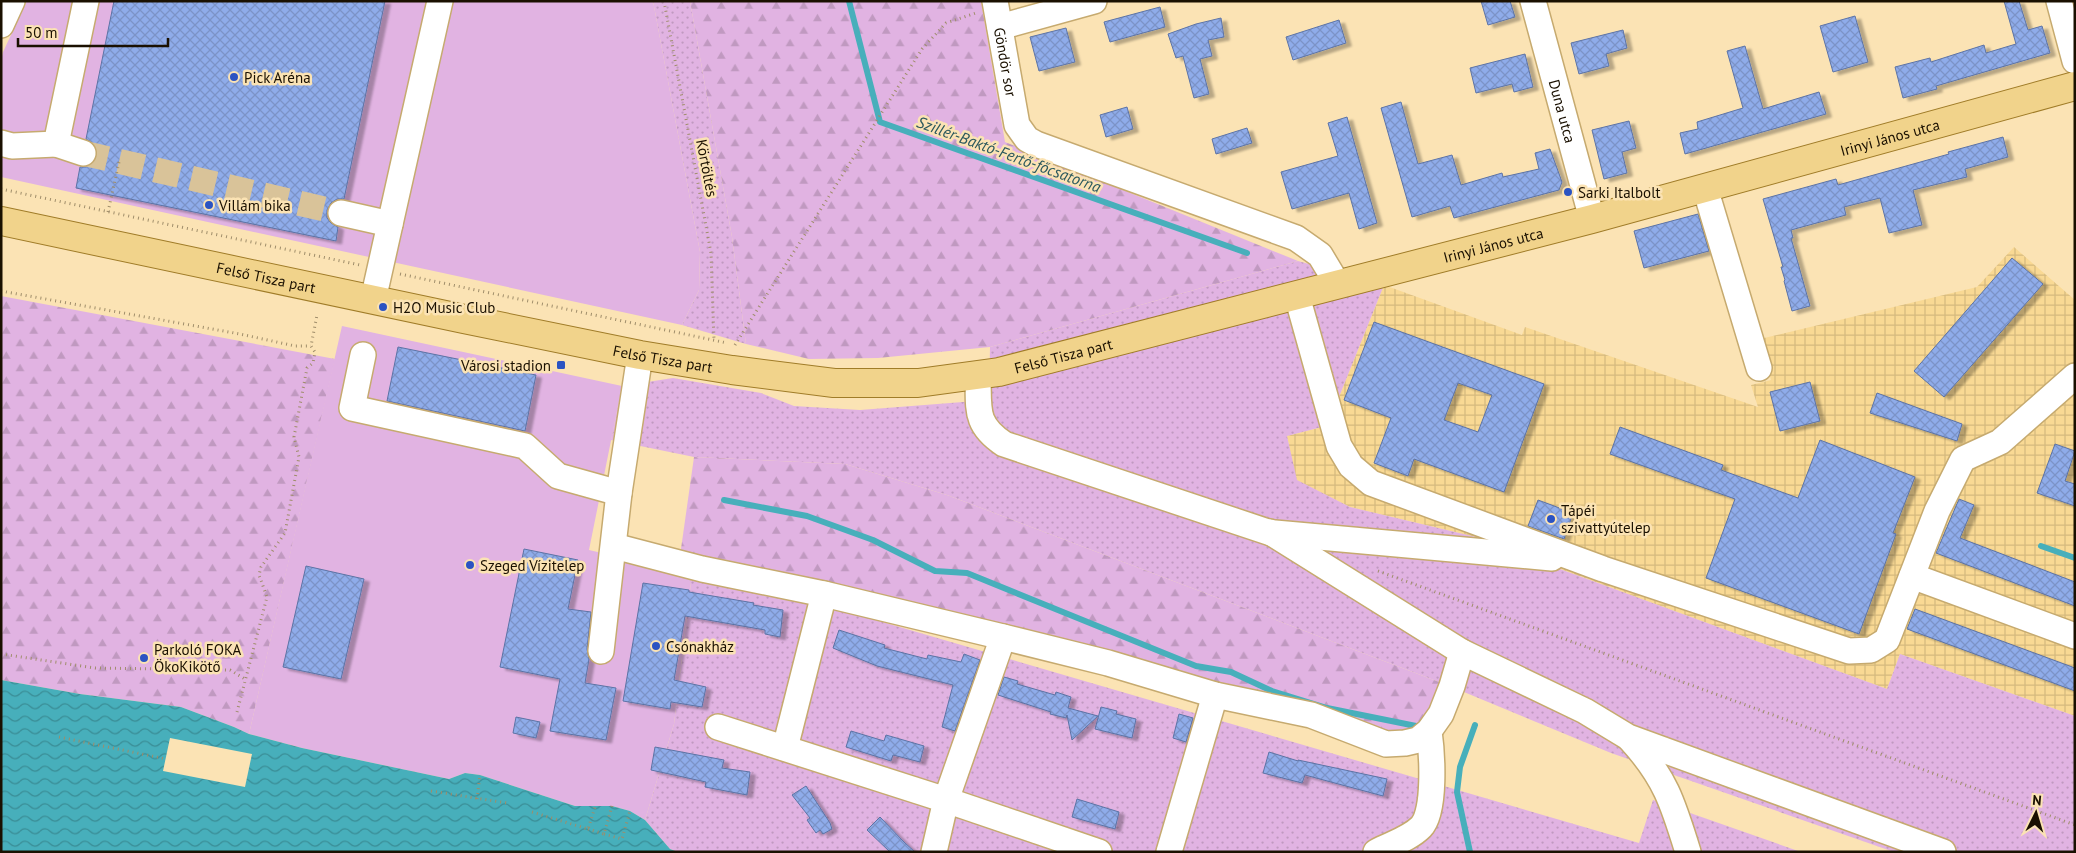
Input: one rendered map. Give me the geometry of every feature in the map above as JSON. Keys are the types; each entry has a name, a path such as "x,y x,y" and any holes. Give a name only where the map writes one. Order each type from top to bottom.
{"main road":[{"name":"Irinyi János utca","path":"1332,286 1592,220 2075,86"},
{"name":"Felső Tisza part","path":"1,221 640,355 834,383 918,383 978,376 1332,286"}],"street":[{"path":"1,25 12,1"},
{"path":"56,144 86,1"},
{"path":"373,300 440,1"},
{"path":"997,12 1094,1"},
{"name":"Duna utca","path":"1533,1 1592,220"},
{"path":"2058,1 2075,60"},
{"name":"Göndör sor","path":"997,12 1017,125 1027,138 1036,144 1296,238 1320,255 1332,286"},
{"path":"1,143 12,146 56,144 83,153"},
{"path":"1706,188 1759,368"},
{"path":"341,213 390,224"},
{"path":"1297,296 1339,446 1352,466 1371,483 1580,560 1849,650 1870,650 1887,640 1938,511 1963,459 2000,442 2075,376"},
{"path":"363,355 352,408 525,446 558,476 619,493"},
{"path":"601,651 619,493 640,355"},
{"path":"978,376 981,420 990,434 1004,444 1270,532 1355,563"},
{"path":"1270,532 1580,560"},
{"path":"1270,532 1462,652 1585,711 1628,737 1943,852"},
{"path":"614,546 702,569 824,594 1004,637 1108,663 1215,695 1312,715 1386,744 1418,740 1429,731 1441,714 1462,652"},
{"path":"1912,576 2075,636"},
{"path":"785,748 824,594"},
{"path":"934,852 946,800 1004,637"},
{"path":"1169,852 1215,695"},
{"path":"718,727 946,800 1099,852"},
{"path":"1376,852 1409,836 1423,825 1430,800 1433,754 1429,731"},
{"path":"1628,737 1648,758 1661,777 1669,793 1688,852"}],"path":[{"name":"Körtöltés","path":"664,1 711,253 714,340"},
{"path":"735,345 922,49 946,23 997,12"},
{"path":"108,212 119,162"},
{"path":"1,189 714,340 743,349"},
{"path":"1,291 240,334 295,346 311,346"},
{"path":"237,712 267,597 259,575 261,567 285,533 299,457 294,437 306,368 313,363 315,352 311,346 317,315"},
{"path":"1355,563 2075,825"},
{"path":"1,654 95,668 230,670 245,679"},
{"path":"58,737 166,759"},
{"path":"477,799 480,775"},
{"path":"430,791 508,803"},
{"path":"588,829 595,806"},
{"path":"604,834 612,806"},
{"path":"532,812 622,839 630,811"}],"shaded area":[{"path":"2014,247 2075,300 2075,716 1900,654 1887,689 1549,565 1497,542 1350,507 1296,480 1287,436 1345,421 1339,397 1384,285 1522,335 1525,327 1758,407 1751,385 1771,380 1760,339 1977,287"}],"green space":[{"path":"27,1 653,1 700,252 699,290 682,325 1,177 1,61 3,52"},
{"path":"653,1 690,1 732,237 746,344 682,325 699,290 700,252"},
{"path":"690,1 981,1 1005,142 1298,261 990,347 878,358 809,359 746,344 732,237"},
{"path":"1298,261 1384,285 1339,397 1345,421 1287,436 1297,480 1350,507 1497,542 1549,565 1887,689 1900,654 2075,716 2075,852 1894,852 1611,753 1447,685 947,495 845,464 694,457 611,440 622,386 673,378 761,393 794,406 860,410 989,400 990,347"},
{"path":"1,296 335,359 249,734 181,707 80,694 1,680"},
{"name":"Szeged Vízitelep","path":"342,326 622,386 589,550 692,574 674,724 645,820 630,811 612,806 575,806 480,775 465,773 449,779 302,748 249,734"},
{"path":"694,457 845,464 947,495 1447,685 1425,726 1391,737 680,556"},
{"path":"692,574 831,607 1639,843 1653,800 1801,852 678,852 670,849 645,820 674,724"}],"water":[{"path":"1,680 80,694 181,707 249,734 302,748 449,779 465,773 480,775 575,806 612,806 630,811 645,820 670,849 678,852 1,852"}],"pier":[{"path":"170,738 252,754 245,787 163,771"}],"building":[{"name":"Pick Aréna","path":"114,1 385,1 344,199 337,199 331,203 327,210 327,218 338,227 336,241 76,188 80,167 92,164 97,157 97,150 94,144 86,139"},
{"path":"1481,1 1510,1 1515,17 1488,25"},
{"path":"2004,1 2019,1 2028,30 2042,26 2050,53 1936,86 1937,89 1903,98 1895,67 1930,58 1931,62 1984,45 1986,53 2016,44"},
{"path":"1160,7 1165,27 1110,42 1104,22"},
{"path":"1855,16 1868,62 1833,72 1820,26"},
{"path":"1221,18 1224,37 1208,40 1212,56 1200,59 1209,94 1194,98 1183,56 1176,58 1168,34"},
{"path":"1339,20 1346,43 1293,60 1286,37"},
{"path":"1066,28 1075,62 1039,71 1030,37"},
{"path":"1623,30 1627,48 1606,54 1609,66 1579,74 1571,43"},
{"path":"1745,46 1763,109 1819,92 1826,114 1685,154 1680,133 1698,129 1697,122 1743,108 1727,51"},
{"path":"1525,54 1533,87 1514,92 1512,84 1476,93 1470,68"},
{"path":"1401,102 1418,164 1452,155 1461,185 1502,173 1503,177 1539,169 1535,153 1550,149 1562,182 1559,190 1454,218 1450,206 1412,217 1381,108"},
{"path":"1127,107 1133,129 1106,137 1100,115"},
{"path":"1347,117 1377,223 1359,229 1349,193 1292,209 1281,172 1338,156 1328,123"},
{"path":"1629,121 1636,148 1622,152 1627,173 1604,179 1592,130"},
{"path":"1247,128 1252,143 1216,154 1212,139"},
{"path":"2003,137 2008,157 1965,169 1967,177 1913,190 1922,225 1889,233 1880,198 1844,207 1846,215 1791,230 1793,238 1791,238 1810,306 1792,311 1781,267 1783,267 1763,199 1836,179 1838,185"},
{"path":"1698,214 1709,251 1644,268 1634,231"},
{"path":"2012,258 2043,284 1944,397 1914,371"},
{"path":"1374,322 1544,384 1504,492 1414,459 1408,476 1374,463 1391,418 1344,400","holes":["1458,383 1492,395 1478,432 1444,420"]},
{"path":"398,347 536,375 525,431 387,401"},
{"path":"1810,382 1820,421 1780,431 1770,392"},
{"path":"1877,393 1962,424 1957,441 1870,413"},
{"path":"1620,427 1723,465 1721,470 1798,498 1820,440 1915,477 1893,533 1896,534 1859,634 1706,578 1735,499 1610,454"},
{"path":"2055,444 2075,451 2065,481 2075,484 2075,506 2037,493"},
{"path":"1959,499 1974,505 1960,538 2075,582 2075,606 1936,553"},
{"name":"Tápéi szivattyútelep","path":"1538,500 1573,513 1564,539 1528,526"},
{"path":"524,549 578,560 568,609 591,612 587,649 589,659 585,683 616,688 606,740 550,731 560,679 500,667"},
{"path":"306,566 364,579 341,679 283,667"},
{"name":"Csónakház","path":"643,583 689,590 689,592 783,610 780,637 765,634 765,630 685,616 674,680 706,687 702,707 671,702 670,709 623,701"},
{"path":"1915,609 2075,668 2075,691 1907,629"},
{"path":"839,630 885,645 884,648 927,659 928,655 961,662 964,654 980,660 955,731 942,727 953,685 877,666 833,648"},
{"path":"1004,677 1018,681 1017,684 1055,695 1056,692 1071,697 1068,708 1098,716 1072,740 1067,715 1066,718 1050,714 1051,712 998,695"},
{"path":"1101,707 1117,711 1116,714 1136,719 1132,738 1095,729"},
{"path":"1179,714 1193,718 1186,742 1173,738"},
{"path":"516,717 540,722 536,738 513,733"},
{"path":"851,731 884,741 886,735 924,746 920,762 893,755 891,761 846,747"},
{"path":"655,747 724,760 722,768 750,772 747,795 705,787 706,782 651,770"},
{"path":"1269,752 1298,761 1387,779 1383,796 1305,775 1302,783 1263,773"},
{"path":"806,786 830,823 832,829 823,834 820,830 816,833 807,820 810,818 792,795"},
{"path":"1077,799 1119,812 1115,829 1072,817"},
{"path":"880,817 915,852 890,852 867,830"}],"waterway":[{"name":"Szillér-Baktó-Fertő-főcsatorna","path":"849,1 880,122 1247,253"},
{"path":"724,500 807,516 873,540 935,571 967,573 1196,666 1231,672 1272,691 1327,708 1416,726"},
{"path":"2041,546 2075,558"},
{"path":"1470,852 1457,792 1460,767 1475,725"}],"tunnel":[{"path":"83,153 341,213"}],"place":[{"name":"Pick Aréna","path":"234,77"},
{"name":"Sarki Italbolt","path":"1568,192"},
{"name":"Villám bika","path":"209,205"},
{"name":"H2O Music Club","path":"383,307"},
{"name":"Városi stadion","path":"561,365"},
{"name":"Tápéi szivattyútelep","path":"1551,519"},
{"name":"Szeged Vízitelep","path":"470,565"},
{"name":"Csónakház","path":"656,646"},
{"name":"Parkoló FOKA ÖkoKikötő","path":"144,658"}]}
